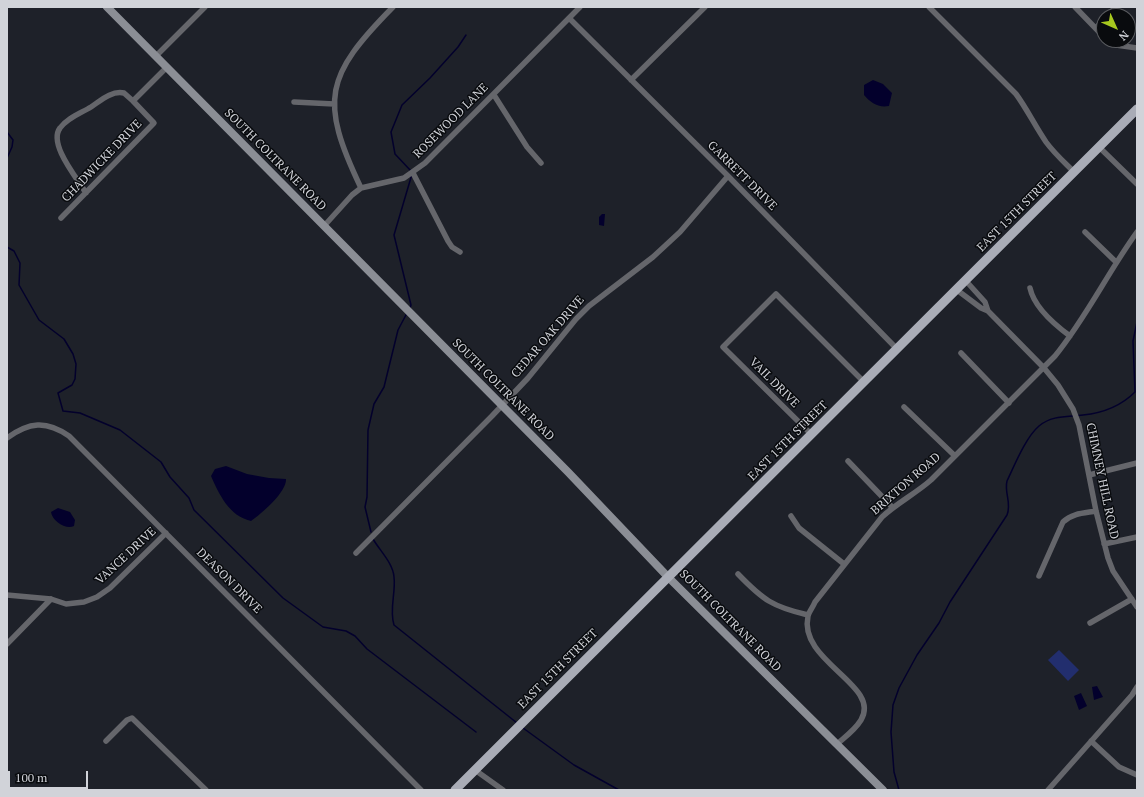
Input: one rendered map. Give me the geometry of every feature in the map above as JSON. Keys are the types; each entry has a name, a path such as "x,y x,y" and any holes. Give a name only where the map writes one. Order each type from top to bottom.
{"main road":[{"name":"SOUTH COLTRANE ROAD","path":"107,7 502,406 668,577 880,788"},
{"name":"EAST 15TH STREET","path":"455,790 966,281 1137,108"}],"street":[{"path":"156,56 205,7"},
{"path":"362,188 342,145 336,123 334,104 340,75 352,51 393,7"},
{"name":"ROSEWOOD LANE","path":"324,226 352,195 362,188 389,183 411,174 426,163 570,19 580,7"},
{"path":"631,80 705,7"},
{"path":"930,7 1016,94 1057,156 1074,172"},
{"path":"1075,7 1096,28"},
{"name":"GARRETT DRIVE","path":"570,19 728,176 897,349"},
{"name":"CHADWICKE DRIVE","path":"61,218 154,123 133,101 167,67"},
{"path":"86,193 59,150 56,140 57,133 66,122 114,93 124,93 133,101"},
{"path":"494,95 527,147 541,163"},
{"path":"294,102 334,104"},
{"path":"1099,147 1137,184"},
{"path":"411,174 448,241 452,247 460,252"},
{"name":"CEDAR OAK DRIVE","path":"356,553 502,406 528,378 576,319 589,306 652,257 680,232 728,176"},
{"path":"1085,232 1116,262"},
{"name":"BRIXTON ROAD","path":"808,616 815,602 882,517 892,507 921,489 1044,368 1070,336 1116,262 1137,232"},
{"path":"966,281 985,302 988,311"},
{"path":"1030,288 1032,296 1037,304 1061,329 1070,336"},
{"path":"957,290 980,308 988,311"},
{"name":"VAIL DRIVE","path":"811,434 723,347 776,294 864,382"},
{"name":"CHIMNEY HILL ROAD","path":"988,311 1044,368 1058,385 1073,409 1079,425 1104,544 1113,571 1137,608"},
{"path":"960,353 1009,403"},
{"path":"904,407 955,456"},
{"name":"DEASON DRIVE","path":"7,438 14,433 33,425 51,425 74,440 421,790"},
{"path":"848,461 892,507"},
{"path":"1089,475 1137,463"},
{"path":"1039,576 1063,522 1067,518 1096,511"},
{"path":"791,516 799,528 844,564"},
{"name":"VANCE DRIVE","path":"7,595 51,599 66,604 84,602 97,598 110,588 166,533"},
{"path":"1104,544 1137,537"},
{"path":"738,574 764,600 776,606 808,616 809,637 812,644 858,691 864,704 860,720 837,744"},
{"path":"7,644 51,599"},
{"path":"1090,623 1132,599"},
{"path":"1048,790 1091,741 1135,696 1137,686"},
{"path":"106,741 127,720 132,718 206,790"},
{"path":"1091,741 1119,767 1137,774"},
{"path":"475,770 503,790"}],"shaded area":[{"path":"873,80 883,84 892,93 889,106 875,104 864,95 864,85"},
{"path":"602,214 605,214 604,226 599,225 599,217"},
{"path":"226,466 247,474 286,479 285,484 273,502 251,521 243,518 231,509 221,497 214,483 211,476 215,469"},
{"path":"58,508 70,512 75,520 74,526 63,526 54,519 51,512"},
{"path":"1059,650 1079,670 1068,681 1048,660"},
{"path":"1097,686 1103,697 1094,700 1092,687"},
{"path":"1081,693 1087,706 1079,710 1074,696"}],"waterway":[{"path":"411,171 395,154 391,132 402,105 430,78 458,47 466,35"},
{"path":"7,132 13,140 12,147 7,158"},
{"path":"410,308 411,305 394,235 412,174"},
{"path":"7,247 14,251 20,263 19,285 39,320 64,339 73,354 76,364 75,379 72,385 58,393 63,411 80,413 120,430 161,462 170,477 189,498 194,510 283,598 323,627 346,631 355,636 367,649 476,732"},
{"path":"371,532 365,507 367,497 368,430 374,404 384,387 398,330 407,313"},
{"path":"899,790 894,772 891,732 893,705 899,688 917,655 939,623 950,602 1007,515 1009,506 1006,490 1007,481 1021,451 1034,431 1044,422 1055,418 1105,411 1118,405 1135,392 1133,341 1137,322"},
{"path":"373,539 389,562 393,572 394,583 392,613 394,625 517,723"},
{"path":"523,728 574,765 619,790"}]}
